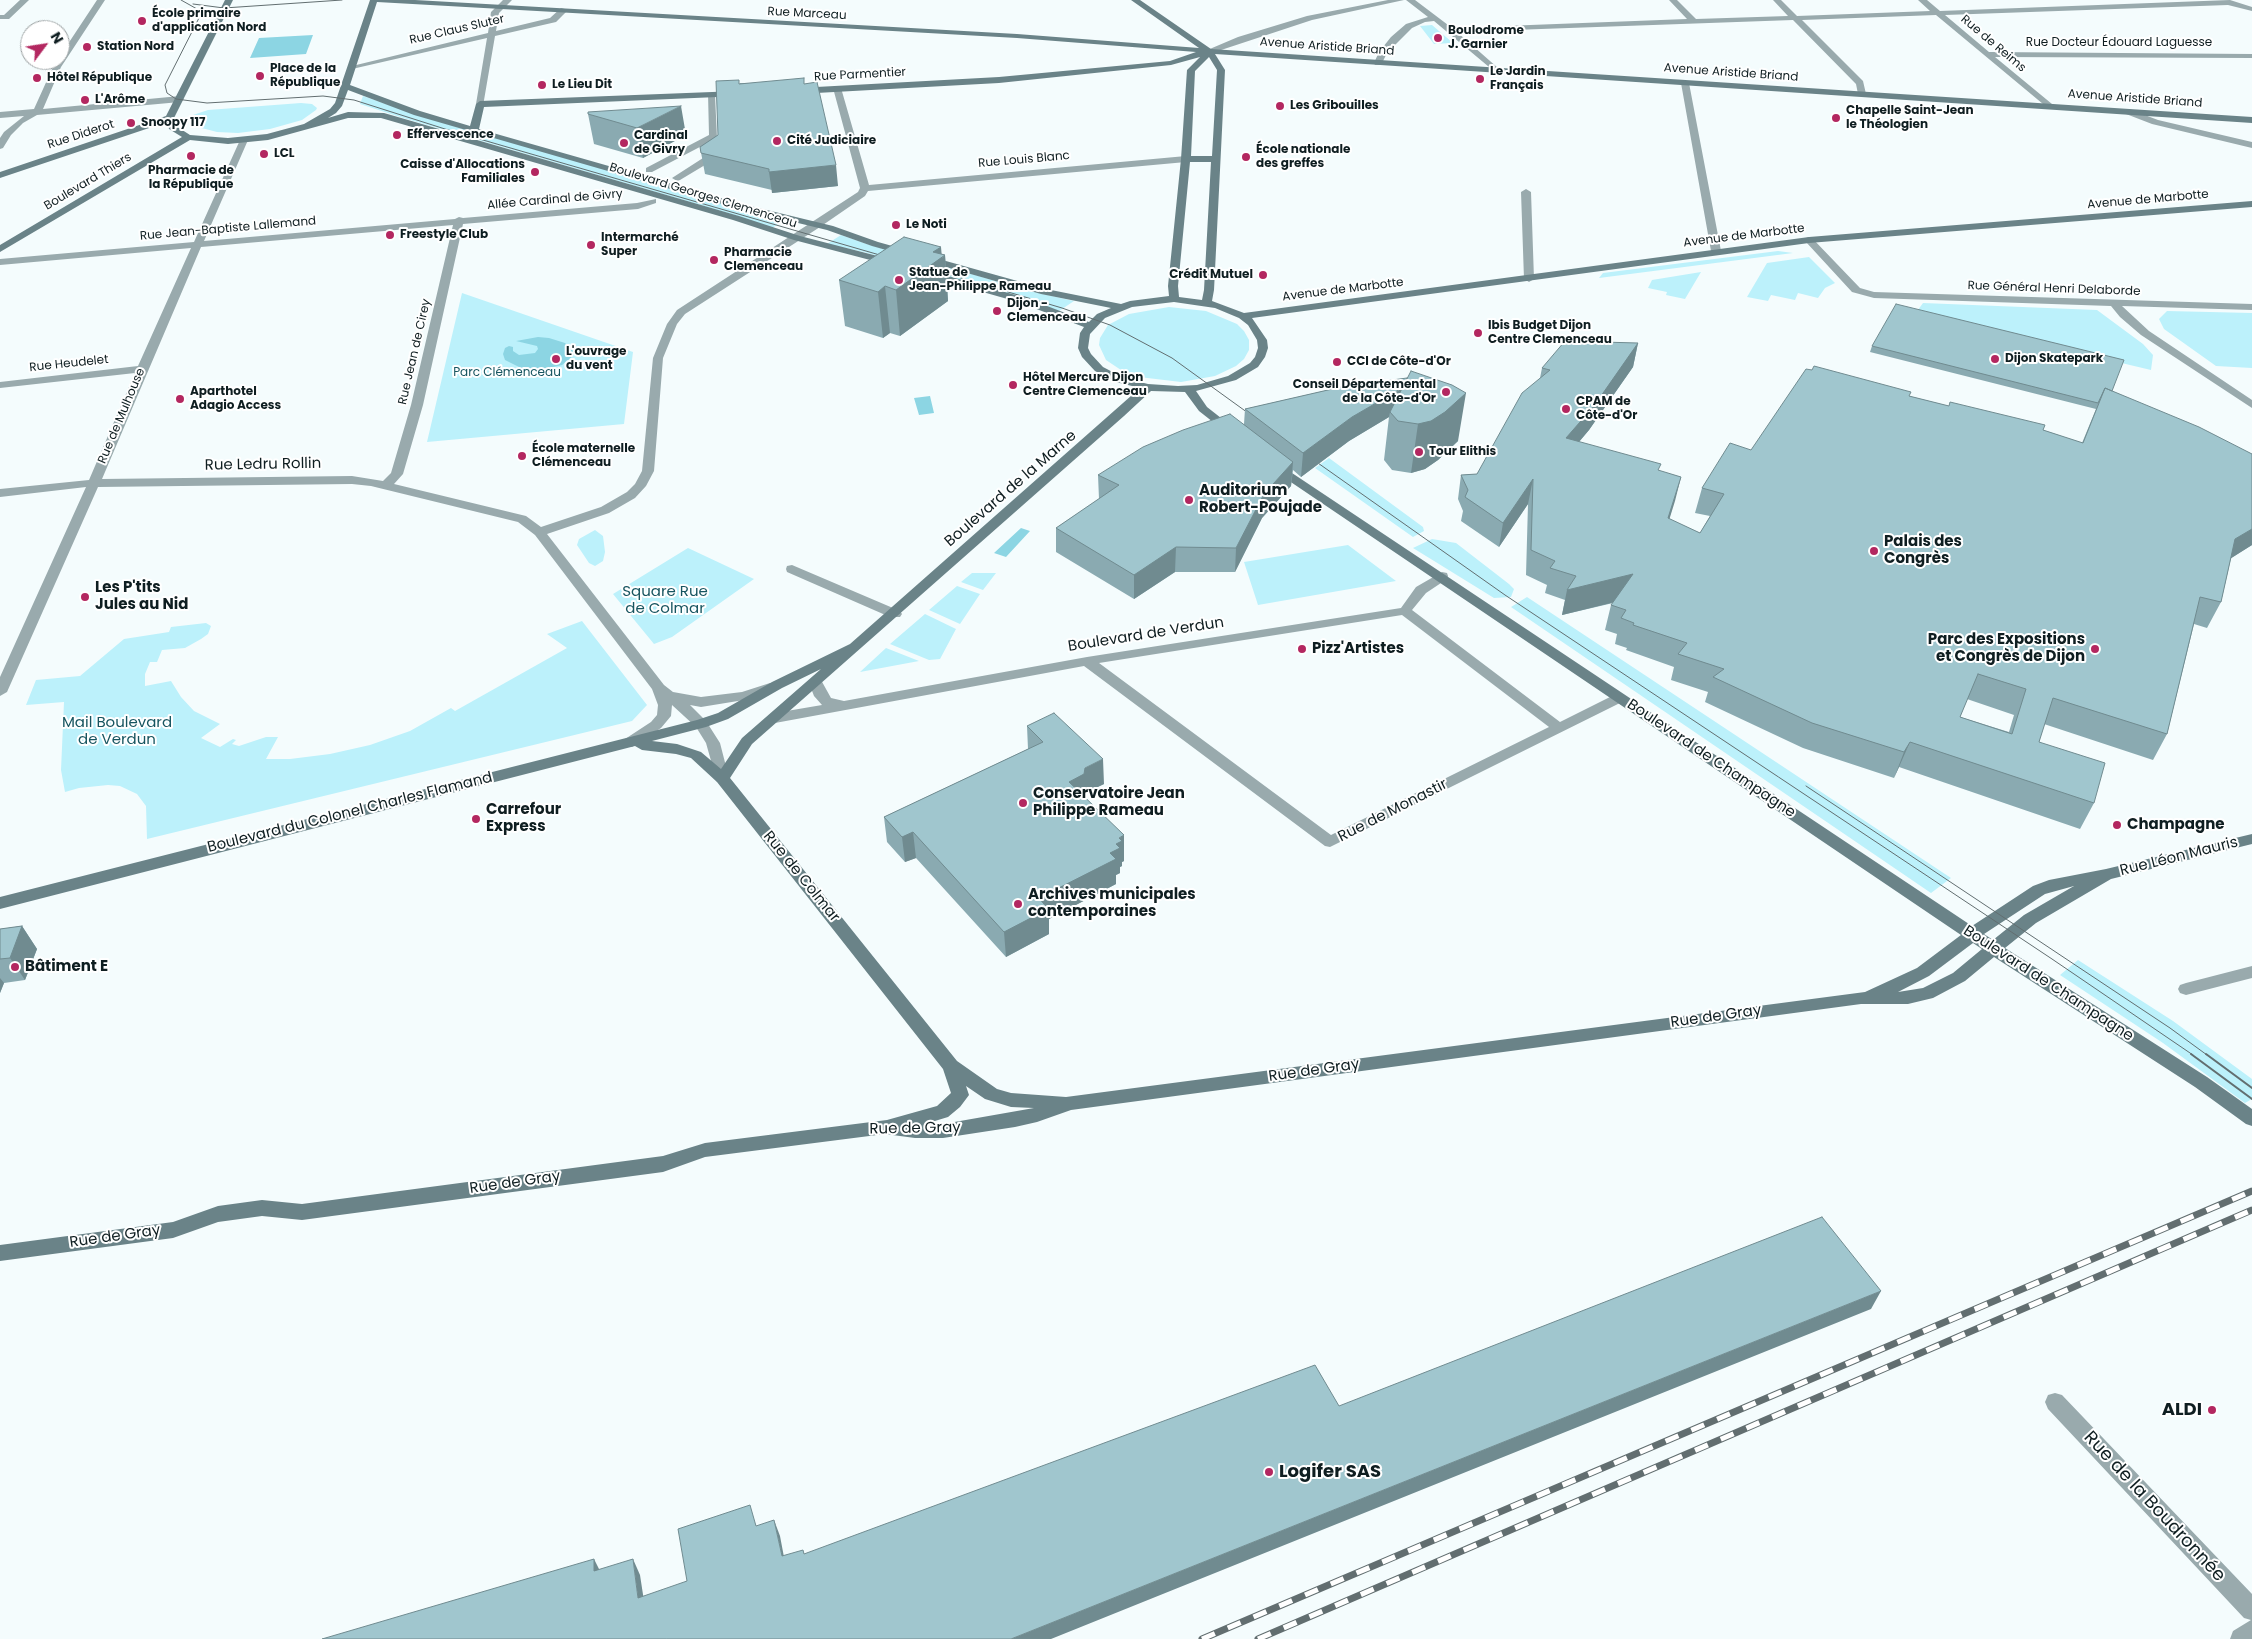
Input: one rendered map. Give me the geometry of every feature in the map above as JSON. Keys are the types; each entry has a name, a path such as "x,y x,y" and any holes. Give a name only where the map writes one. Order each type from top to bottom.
{"main road":[{"path":"228,0 170,118 172,127 188,137 209,140 244,140 287,133 307,126 333,111 339,104 374,0"},
{"name":"Rue Marceau","path":"374,0 1017,36 1209,52"},
{"path":"1134,0 1209,52 1221,70 1209,290 1206,303"},
{"path":"1130,66 1147,64 1160,58 1162,52 1153,47"},
{"path":"1174,299 1174,277 1186,159 1191,70 1209,52"},
{"name":"Avenue Aristide Briand","path":"1209,52 2252,120"},
{"name":"Rue Parmentier","path":"789,91 999,80 1171,63 1209,52"},
{"name":"Boulevard Georges Clemenceau","path":"345,86 474,130 740,206 817,225 875,244 1046,292 1120,307"},
{"path":"474,130 480,104 519,104 750,93"},
{"name":"Boulevard Georges Clemenceau","path":"307,126 348,115 381,115 726,215 797,238 912,268 1022,300 1090,326"},
{"name":"Rue Diderot","path":"0,174 170,118"},
{"name":"Boulevard Thiers","path":"0,249 5,243 188,137"},
{"path":"1186,159 1216,159"},
{"name":"Avenue de Marbotte","path":"1243,316 1809,240 2252,204"},
{"path":"1174,299 1206,303 1226,308 1243,316 1255,327 1262,340 1263,348 1257,361 1244,372 1232,378 1188,389 1148,387 1120,380 1104,372 1092,362 1083,348 1085,333 1090,326 1101,316 1120,307 1146,301 1174,299"},
{"name":"Boulevard de la Marne","path":"722,778 740,750 1120,414 1148,387"},
{"path":"1188,389 1203,409 1240,438"},
{"name":"Boulevard de Champagne","path":"1271,462 1346,515 1442,576 1619,698 1994,949 2201,1082 2249,1117"},
{"name":"Boulevard de la Marne","path":"701,724 723,716 777,685 858,645"},
{"name":"Boulevard du Colonel Charles Flamand","path":"0,903 701,724"},
{"path":"625,744 658,745 686,751 696,755 722,778"},
{"name":"Rue de Colmar","path":"722,778 951,1066 992,1094 1011,1100 1070,1103"},
{"name":"Rue Léon Mauris","path":"1972,934 2039,890 2055,884 2106,875 2252,839"},
{"name":"Rue Léon Mauris","path":"1994,949 2042,911 2106,875"},
{"name":"Rue de Gray","path":"1861,998 1891,988 1918,975 1972,934"},
{"name":"Rue de Gray","path":"0,1253 173,1230 218,1214 262,1208 302,1212 312,1211 663,1164 705,1150 885,1127 943,1132 1037,1115 1070,1103 1861,998 1908,998 1927,994 1958,977 1994,949"},
{"name":"Rue de Colmar","path":"885,1127 942,1112 954,1102 960,1095 951,1066"}],"street":[{"path":"0,17 6,17 25,0"},
{"path":"0,146 4,135 20,121 37,112 57,67 101,0"},
{"path":"480,104 495,12 508,0"},
{"path":"1209,52 1241,39 1310,18 1400,0"},
{"path":"1410,0 1450,30 1495,70"},
{"path":"1673,0 1692,20"},
{"path":"1777,0 1860,82 1862,94"},
{"name":"Rue de Reims","path":"1922,0 2049,106"},
{"path":"1450,30 2226,1 2252,9"},
{"name":"Rue Claus Sluter","path":"352,67 553,20 564,10"},
{"path":"1378,62 1383,52 1394,39 1409,26 1424,20 1434,19"},
{"name":"Rue Docteur Édouard Laguesse","path":"1986,54 2252,56"},
{"path":"1685,83 1716,251"},
{"path":"539,532 605,510 631,495 640,486 648,471 658,358 672,324 681,312 857,199 865,188 837,88"},
{"path":"677,178 717,154 712,95"},
{"path":"0,115 180,99"},
{"path":"2129,112 2154,122 2252,145"},
{"path":"649,170 714,136"},
{"name":"Rue de Mulhouse","path":"0,692 244,140"},
{"name":"Rue Louis Blanc","path":"865,188 1186,159"},
{"path":"1526,192 1529,278"},
{"name":"Allée Cardinal de Givry","path":"459,220 638,206 652,201"},
{"name":"Rue Jean-Baptiste Lallemand","path":"0,262 459,220"},
{"name":"Rue Jean de Cirey","path":"386,485 397,474 418,405 459,220"},
{"name":"Rue Général Henri Delaborde","path":"1809,240 1856,290 1874,295 2252,307"},
{"path":"2114,303 2124,315 2145,333 2252,405"},
{"name":"Rue Heudelet","path":"0,385 142,369"},
{"name":"Rue Ledru Rollin","path":"0,493 94,483 352,480 386,485 522,520"},
{"name":"Rue de Colmar","path":"522,520 539,532 659,688 691,713 701,724 713,742 722,778"},
{"path":"792,569 895,614"},
{"path":"1442,576 1422,590 1405,611 1558,727"},
{"name":"Boulevard de Verdun","path":"775,718 1087,661 1405,611"},
{"name":"Rue de Monastir","path":"1087,661 1330,842 1619,698"},
{"path":"816,683 826,701 832,704 843,705"},
{"name":"Boulevard de la Marne","path":"659,688 685,700 700,702 744,696 777,685"},
{"name":"Rue de Colmar","path":"625,744 656,725 664,716 665,705 659,688"},
{"path":"2186,989 2252,972"},
{"name":"Rue de la Boudronnée","path":"2055,1402 2252,1610"},
{"path":"2241,1639 2252,1631"}],"green space":[{"name":"Boulodrome J. Garnier","path":"1432,25 1453,43 1434,44 1420,26"},
{"path":"363,96 392,106 786,219 772,228 764,226 738,216 400,117 360,104"},
{"path":"301,103 312,104 317,108 302,120 270,129 238,133 217,132 194,126 190,121 193,115 208,110"},
{"path":"841,235 1034,292 1074,301 1059,311 1019,297 864,252 827,244"},
{"path":"1778,251 1793,253 1599,278 1603,273"},
{"path":"1809,257 1835,283 1825,288 1818,298 1798,293 1795,300 1771,295 1768,301 1747,297 1767,263"},
{"path":"1701,272 1685,299 1666,295 1667,292 1648,288 1652,280"},
{"name":"Parc Clémenceau","path":"462,293 633,352 624,424 427,442"},
{"path":"1923,303 2097,310 2143,344 2153,355 2151,370 1915,314"},
{"path":"1169,307 1206,311 1237,324 1249,340 1249,350 1244,359 1236,366 1215,376 1181,382 1139,377 1124,372 1106,360 1099,345 1100,338 1108,325 1129,314"},
{"path":"2167,311 2252,313 2252,368 2216,366 2164,329 2159,319"},
{"path":"1329,458 1423,527 1424,531 1413,537 1315,468"},
{"path":"595,530 603,536 605,552 603,561 595,566 589,563 577,545 579,539"},
{"path":"1432,539 1456,543 1509,584 1514,589 1511,597 1494,598 1413,548"},
{"path":"1348,545 1396,581 1258,605 1244,562"},
{"name":"Square Rue de Colmar","path":"688,548 754,579 672,637 654,644 613,594"},
{"path":"972,573 996,573 983,590 961,582"},
{"path":"957,586 980,594 960,624 929,610"},
{"path":"1527,597 1951,878 1931,893 1511,607"},
{"path":"925,614 956,629 940,659 929,660 890,644"},
{"name":"Mail Boulevard de Verdun","path":"582,621 647,705 632,721 147,839 146,806 137,794 120,786 108,785 79,788 65,792 61,770 64,702 26,705 36,680 80,676 124,639 169,632 171,627 206,623 211,626 208,634 201,639 185,648 162,650 157,662 150,662 145,674 145,686 171,681 181,697 194,711 220,724 201,738 220,747 233,739 236,740 232,744 239,746 266,737 278,737 266,759 290,759 330,754 370,745 410,731 451,708 455,711 567,648 547,634"},
{"path":"886,648 919,661 860,672"},
{"path":"2078,960 2173,1021 2252,1079 2252,1099 2245,1103 2163,1043 2060,975"}],"shaded area":[{"path":"313,35 306,54 250,58 259,38"},
{"path":"538,337 565,343 573,351 573,356 562,365 540,370 521,368 505,360 503,354 505,348 509,346 513,347 513,351 519,355 535,353 538,349 537,346 516,341"},
{"path":"930,396 934,413 919,415 914,398"},
{"path":"1021,528 1030,531 1006,557 994,553"}],"building":[{"name":"Cité Judiciaire","path":"804,78 804,84 817,82 836,165 769,172 769,169 701,153 700,147 718,135 716,81 739,80 739,84"},
{"path":"681,106 637,128 588,114 588,112"},
{"path":"904,237 941,247 933,252 945,255 896,290 885,286 878,292 839,280"},
{"name":"Dijon Skatepark","path":"1896,304 2124,360 2112,391 2105,388 2098,403 1872,346"},
{"path":"1565,341 1638,343 1594,406 1566,438 1661,464 1658,470 1681,477 1668,518 1700,533 1724,494 1702,488 1730,443 1751,450 1806,369 1812,370 1814,366 1911,392 1909,396 1949,406 1950,402 2045,425 2043,430 2083,443 2105,388 2199,427 2252,454 2252,529 2235,539 2221,602 2200,597 2167,734 2053,698 2039,742 2105,763 2094,803 1910,742 1904,752 1812,723 1713,677 1724,669 1678,654 1687,643 1633,625 1634,623 1621,618 1626,610 1611,605 1633,574 1567,590 1576,576 1550,568 1555,561 1531,550 1533,479 1503,523 1465,497 1468,490 1461,475 1477,474 1522,393 1550,370 1542,368","holes":["1978,674 2026,689 2012,734 1960,717"]},
{"path":"1411,371 1452,385 1466,393 1445,412 1431,421 1418,424 1398,421 1390,412"},
{"path":"1407,378 1402,388 1352,417 1303,453 1245,409 1341,387"},
{"name":"Auditorium Robert-Poujade","path":"1230,414 1293,462 1264,494 1236,548 1176,547 1134,575 1056,528 1119,485 1098,475 1143,447 1183,430"},
{"path":"1054,713 1103,759 1085,768 1084,774 1069,782 1124,835 1119,838 1122,841 1116,844 1120,848 1110,853 1116,859 1039,898 1048,909 1004,932 913,832 902,837 884,817 1043,742 1027,726"},
{"path":"22,926 10,958 0,959 0,929"},
{"name":"Logifer SAS","path":"1822,1217 1881,1291 1011,1639 322,1639 594,1559 594,1571 633,1559 638,1598 687,1581 678,1529 750,1505 756,1526 774,1520 782,1556 803,1550 804,1554 1315,1365 1339,1406"}],"tram line":[{"path":"181,0 197,9 201,14 165,85 167,93 176,99 207,103 323,96 354,100 445,129 890,258"},
{"path":"193,4 224,8 342,0"},
{"path":"934,270 1062,308 1110,325 1172,358 1255,418"},
{"path":"1308,456 1505,595 2193,1055"},
{"path":"1806,786 2170,1028 2207,1055"},
{"path":"2191,1054 2252,1099"},
{"path":"2206,1054 2252,1088"}],"railway":[{"path":"1202,1639 2252,1191"},
{"path":"1258,1639 2252,1210"}],"place":[{"name":"École primaire d'application Nord","path":"142,21"},
{"name":"Boulodrome J. Garnier","path":"1438,38"},
{"name":"Station Nord","path":"87,47"},
{"name":"Place de la République","path":"260,76"},
{"name":"Hôtel République","path":"37,78"},
{"name":"Le Jardin Français","path":"1480,79"},
{"name":"Le Lieu Dit","path":"542,85"},
{"name":"L'Arôme","path":"85,100"},
{"name":"Les Gribouilles","path":"1280,106"},
{"name":"Chapelle Saint-Jean le Théologien","path":"1836,118"},
{"name":"Snoopy 117","path":"131,123"},
{"name":"Effervescence","path":"397,135"},
{"name":"Cité Judiciaire","path":"777,141"},
{"name":"Cardinal de Givry","path":"624,143"},
{"name":"LCL","path":"264,154"},
{"name":"Pharmacie de la République","path":"191,156"},
{"name":"École nationale des greffes","path":"1246,157"},
{"name":"Caisse d'Allocations Familiales","path":"535,172"},
{"name":"Le Noti","path":"896,225"},
{"name":"Freestyle Club","path":"390,235"},
{"name":"Intermarché Super","path":"591,245"},
{"name":"Pharmacie Clemenceau","path":"714,260"},
{"name":"Crédit Mutuel","path":"1263,275"},
{"name":"Statue de Jean-Philippe Rameau","path":"899,280"},
{"name":"Dijon - Clemenceau","path":"997,311"},
{"name":"Ibis Budget Dijon Centre Clemenceau","path":"1478,333"},
{"name":"L'ouvrage du vent","path":"556,359"},
{"name":"Dijon Skatepark","path":"1995,359"},
{"name":"CCI de Côte-d'Or","path":"1337,362"},
{"name":"Hôtel Mercure Dijon Centre Clemenceau","path":"1013,385"},
{"name":"Conseil Départemental de la Côte-d'Or","path":"1446,392"},
{"name":"Aparthotel Adagio Access","path":"180,399"},
{"name":"CPAM de Côte-d'Or","path":"1566,409"},
{"name":"Tour Elithis","path":"1419,452"},
{"name":"École maternelle Clémenceau","path":"522,456"},
{"name":"Auditorium Robert-Poujade","path":"1189,500"},
{"name":"Palais des Congrès","path":"1874,551"},
{"name":"Les P'tits Jules au Nid","path":"85,597"},
{"name":"Pizz'Artistes","path":"1302,649"},
{"name":"Parc des Expositions et Congrès de Dijon","path":"2095,649"},
{"name":"Conservatoire Jean Philippe Rameau","path":"1023,803"},
{"name":"Carrefour Express","path":"476,819"},
{"name":"Champagne","path":"2117,825"},
{"name":"Archives municipales contemporaines","path":"1018,904"},
{"name":"Bâtiment E","path":"15,967"},
{"name":"ALDI","path":"2212,1410"},
{"name":"Logifer SAS","path":"1269,1472"}]}
